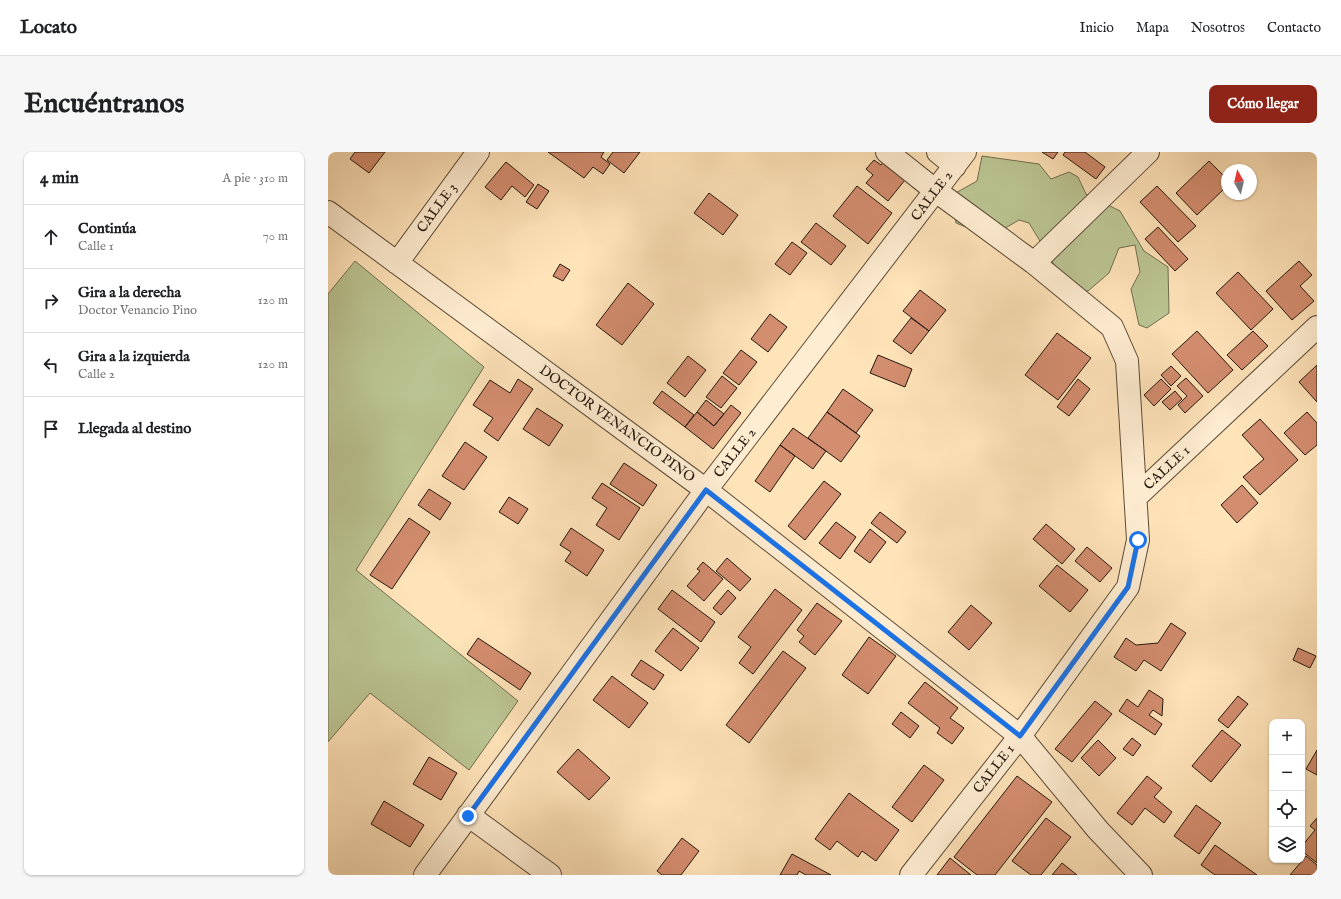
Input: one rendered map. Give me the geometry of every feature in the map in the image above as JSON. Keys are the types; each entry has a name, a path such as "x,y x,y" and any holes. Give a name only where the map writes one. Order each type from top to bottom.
{"street":[{"name":"CALLE 3","path":"397,263 478,152"},
{"path":"887,152 936,191 1034,263 1112,327 1127,361 1136,497"},
{"path":"938,152 960,159"},
{"path":"1034,263 1148,152"},
{"name":"CALLE 2","path":"425,875 706,490 960,159"},
{"name":"DOCTOR VENANCIO PINO","path":"328,212 706,490 1020,736 1098,830 1141,875"},
{"name":"CALLE 1","path":"911,875 1020,736 1128,587 1138,540 1136,497 1317,327"},
{"path":"468,816 550,875"}],"green space":[{"path":"982,156 1039,164 1051,179 1069,172 1078,177 1086,194 1120,211 1144,251 1168,267 1169,313 1147,328 1139,325 1131,289 1140,272 1135,245 1119,248 1109,273 1088,291 1069,289 1029,223 1019,220 990,237 956,223 952,195 977,181"},
{"path":"355,261 484,367 356,570 518,701 469,770 370,693 328,742 328,294"}],"building":[{"path":"355,152 385,152 369,173 350,159"},
{"path":"548,152 604,152 601,157 610,164 603,174 593,167 584,178"},
{"path":"613,152 640,152 624,173 607,160"},
{"path":"1042,152 1058,152 1053,159"},
{"path":"1065,152 1085,152 1105,167 1096,179 1063,155"},
{"path":"887,158 909,175 888,201 866,183 873,175 866,169 874,160 881,165"},
{"path":"1209,161 1221,173 1221,192 1197,215 1176,193"},
{"path":"506,162 534,185 525,197 512,186 501,200 485,187"},
{"path":"538,184 549,191 537,209 526,202"},
{"path":"857,186 892,213 868,244 833,216"},
{"path":"1157,186 1196,226 1178,242 1140,202"},
{"path":"709,193 738,215 723,235 694,213"},
{"path":"816,223 846,246 831,265 801,242"},
{"path":"1158,227 1188,259 1175,271 1145,239"},
{"path":"792,242 807,253 790,275 775,264"},
{"path":"1299,261 1312,275 1300,286 1314,301 1292,320 1266,291"},
{"path":"560,264 570,270 563,281 553,276"},
{"path":"1238,272 1273,309 1251,330 1216,293"},
{"path":"628,283 654,304 622,345 596,325"},
{"path":"920,290 946,310 929,331 903,311"},
{"path":"770,314 787,327 768,352 751,339"},
{"path":"911,318 929,331 911,354 893,341"},
{"path":"1197,331 1233,370 1208,393 1172,354"},
{"path":"1253,331 1268,346 1242,370 1227,355"},
{"path":"1057,333 1091,358 1058,400 1025,375"},
{"path":"741,350 757,362 739,385 723,373"},
{"path":"878,355 912,369 905,387 870,373"},
{"path":"688,356 706,370 685,397 667,383"},
{"path":"1317,365 1317,402 1299,382"},
{"path":"1171,366 1181,376 1171,386 1161,375"},
{"path":"722,376 737,388 721,408 706,397"},
{"path":"1186,378 1203,396 1185,413 1178,405 1187,396 1177,386"},
{"path":"518,379 533,389 498,441 484,431 493,418 473,405 490,380 510,393"},
{"path":"1078,379 1090,389 1069,416 1057,407"},
{"path":"1161,379 1171,389 1154,406 1144,395"},
{"path":"843,389 873,410 856,433 827,412"},
{"path":"662,391 694,415 685,427 653,403"},
{"path":"1175,391 1182,399 1170,410 1162,402"},
{"path":"706,400 724,414 714,426 697,412"},
{"path":"731,405 741,413 713,449 685,427 697,412 714,426"},
{"path":"537,408 563,425 549,446 523,429"},
{"path":"827,412 860,436 841,462 808,438"},
{"path":"1307,412 1317,423 1317,445 1305,455 1284,433"},
{"path":"1260,419 1298,460 1260,495 1243,477 1264,459 1242,435"},
{"path":"793,428 826,451 813,469 780,445"},
{"path":"465,442 487,457 464,490 442,476"},
{"path":"780,445 795,456 770,492 755,481"},
{"path":"624,463 657,485 643,506 610,484"},
{"path":"824,481 841,494 805,540 788,526"},
{"path":"602,483 640,508 619,540 596,525 607,508 592,498"},
{"path":"1242,485 1258,503 1237,523 1221,505"},
{"path":"429,489 451,503 440,520 418,505"},
{"path":"509,497 528,509 518,524 499,512"},
{"path":"880,512 906,532 897,543 871,523"},
{"path":"409,518 430,532 392,589 370,575"},
{"path":"836,522 856,537 840,559 819,543"},
{"path":"1046,524 1075,549 1062,564 1033,539"},
{"path":"571,528 604,550 587,576 565,561 571,552 560,545"},
{"path":"870,529 886,542 870,563 854,551"},
{"path":"1087,547 1112,568 1100,582 1075,561"},
{"path":"727,558 751,579 740,591 716,571"},
{"path":"703,562 723,579 704,601 687,586 700,571 697,569"},
{"path":"1057,565 1088,590 1070,612 1039,586"},
{"path":"775,589 802,610 753,674 739,663 751,647 738,637"},
{"path":"672,590 715,622 701,642 658,609"},
{"path":"728,590 736,598 721,615 713,608"},
{"path":"817,603 842,621 815,655 799,642 804,636 797,630"},
{"path":"971,605 992,623 969,650 948,632"},
{"path":"1171,623 1186,633 1161,671 1144,660 1136,671 1114,657 1126,638 1136,645 1158,643"},
{"path":"673,628 699,648 681,671 655,651"},
{"path":"869,637 896,656 868,694 842,675"},
{"path":"478,638 531,673 520,690 467,654"},
{"path":"1298,648 1316,656 1310,668 1293,660"},
{"path":"783,651 806,668 749,743 726,725"},
{"path":"641,660 664,675 654,690 631,675"},
{"path":"612,676 648,703 629,728 593,700"},
{"path":"925,682 958,708 950,718 964,728 952,744 937,733 940,728 908,703"},
{"path":"1149,690 1163,699 1162,716 1153,710 1149,715 1162,724 1155,735 1119,711 1127,699 1138,707"},
{"path":"1238,696 1248,704 1228,728 1218,720"},
{"path":"1095,701 1112,714 1072,762 1055,749"},
{"path":"901,712 919,726 910,738 892,724"},
{"path":"1222,730 1241,745 1211,782 1192,766"},
{"path":"1132,738 1141,745 1133,756 1123,749"},
{"path":"1098,740 1116,758 1099,776 1081,758"},
{"path":"578,749 610,778 589,800 557,772"},
{"path":"1317,750 1317,775 1306,769"},
{"path":"429,757 457,773 441,800 413,784"},
{"path":"924,765 944,780 912,822 892,807"},
{"path":"1017,776 1052,802 995,875 977,875 954,857"},
{"path":"1147,776 1162,788 1154,797 1172,812 1164,823 1145,808 1132,825 1117,813"},
{"path":"849,793 899,830 876,861 862,851 858,857 837,841 830,850 815,839"},
{"path":"384,801 424,825 410,847 371,824"},
{"path":"1196,805 1221,823 1199,854 1174,836"},
{"path":"1046,818 1071,837 1041,875 1031,875 1012,861"},
{"path":"1317,818 1317,863 1305,853 1305,842 1315,830 1310,826"},
{"path":"682,838 699,851 681,875 662,875 657,871"},
{"path":"1215,845 1257,875 1215,875 1201,865"},
{"path":"792,854 831,875 806,875 799,871 797,875 780,875"},
{"path":"1306,856 1317,865 1317,875 1290,875 1300,863 1305,863"},
{"path":"950,858 971,875 937,875"},
{"path":"1062,863 1077,875 1052,875"}],"route":[{"path":"468,816 706,490 1020,736 1128,587 1138,540"}]}
